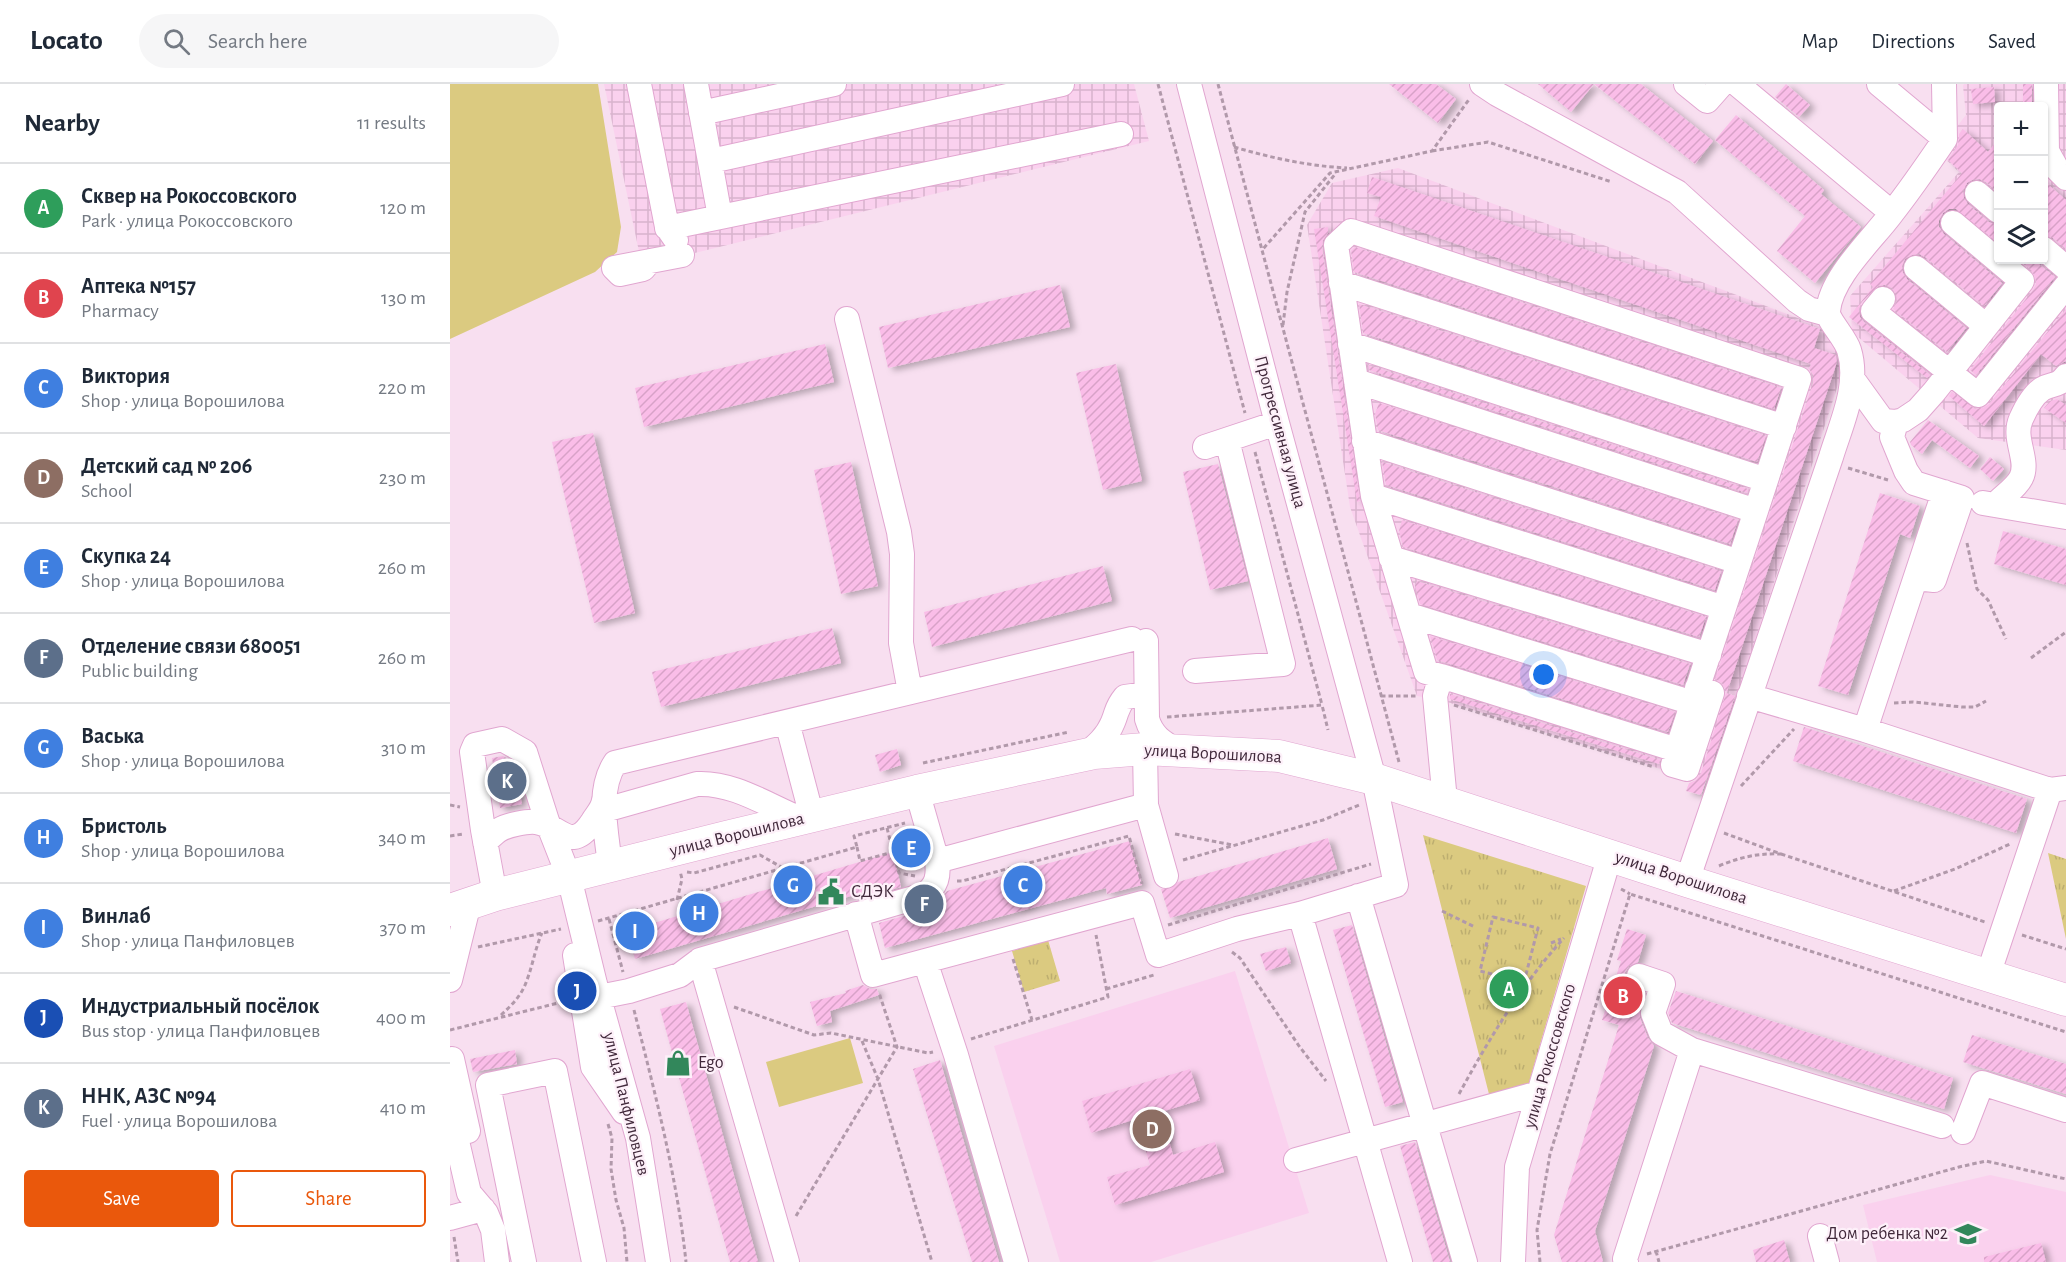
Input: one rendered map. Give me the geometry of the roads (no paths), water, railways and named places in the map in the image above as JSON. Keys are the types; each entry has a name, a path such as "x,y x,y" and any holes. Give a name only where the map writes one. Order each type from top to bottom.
{"main road":[{"name":"улица Ворошилова","path":"471,903 806,818 1071,758 1145,750 1279,756 1372,790 1445,801 1610,855 1700,875 2066,1000"}],"street":[{"path":"639,84 675,241"},
{"path":"696,84 720,217"},
{"path":"701,113 834,84"},
{"path":"711,161 1062,84"},
{"name":"Прогрессивная улица","path":"1189,84 1396,885 1358,896"},
{"path":"1482,84 1677,192 1797,301 1809,309 1827,314"},
{"path":"1686,84 1707,101 1722,84"},
{"path":"1737,84 1892,213"},
{"path":"1879,84 1945,139"},
{"path":"1700,875 1749,696 1831,457 1852,378 1849,351 1843,335 1833,326 1827,314 1830,296 1945,139 1944,84"},
{"path":"2046,84 2047,151 2057,169 2066,178"},
{"path":"650,261 675,241 720,217 1121,134"},
{"path":"1977,193 1997,210"},
{"path":"1890,427 1918,410 2022,281 1953,223"},
{"path":"1409,615 1695,696 1712,693 1687,769 1673,765 1677,750 1426,672 1372,496 1336,245 1351,231 1799,379 1695,696"},
{"path":"2048,253 2066,268"},
{"path":"1916,268 1986,326"},
{"path":"1341,283 1784,427"},
{"path":"1883,299 1873,311 1978,395 2066,286"},
{"path":"847,319 900,532 902,554 901,643 910,692"},
{"path":"1350,344 1766,480"},
{"path":"1852,378 1890,427 1906,471 1914,483 1944,492 1869,719"},
{"path":"1356,381 1756,511"},
{"path":"2064,382 2042,389 2027,407 2017,433 2023,467 2020,479 1985,504 2066,518"},
{"path":"1204,447 1277,423"},
{"path":"1195,671 1283,664 1239,436"},
{"path":"1364,441 1739,562"},
{"path":"1372,496 1724,608"},
{"path":"1391,558 1709,655"},
{"path":"610,866 604,805 605,785 615,763 1139,640 1150,731 1161,742 1177,751"},
{"path":"1441,676 1436,700 1445,801"},
{"path":"1071,758 1107,734 1116,707 1125,697 1146,694"},
{"path":"1749,696 1811,714 1869,719 2058,789 1988,975"},
{"path":"450,980 485,842 500,829 533,821 574,837 585,832 604,805 697,784 712,783 806,818 788,722"},
{"name":"улица Панфиловцев","path":"485,842 472,752 476,746 502,740 525,752 569,878 579,927 618,998 609,1073 634,1126 658,1262"},
{"path":"1145,750 1146,805 1165,871"},
{"path":"634,1126 618,998 680,975 700,960 924,895 933,887 937,870 923,790"},
{"path":"937,870 1146,805"},
{"name":"улица Рокоссовского","path":"1513,1262 1517,1167 1610,855"},
{"path":"856,914 873,975 1142,903 1158,955 1237,929 1300,914 1358,896 1465,1262"},
{"path":"1300,914 1400,1262"},
{"path":"579,927 574,958 592,1067 609,1073"},
{"path":"700,960 784,1251"},
{"path":"925,961 953,1045 1016,1262"},
{"path":"1639,976 1663,984 1653,1013 1661,1033 1692,1050 1953,1129 1982,1083 2066,1110"},
{"path":"1619,1261 1692,1050"},
{"path":"450,1060 452,1059 484,1211 495,1236 494,1260"},
{"path":"524,1262 488,1085 555,1071 594,1262"},
{"path":"558,1085 609,1073"},
{"path":"1296,1160 1539,1094"},
{"path":"450,1111 469,1193 484,1211"},
{"path":"452,1227 484,1211"},
{"path":"1820,1236 1827,1262"}],"place":[{"name":"ННК, АЗС №94","path":"507,781"},
{"name":"Скупка 24","path":"911,848"},
{"name":"Васька","path":"793,885"},
{"name":"Виктория","path":"1023,885"},
{"name":"СДЭК","path":"831,892"},
{"name":"Отделение связи 680051","path":"924,904"},
{"name":"Бристоль","path":"699,913"},
{"name":"Винлаб","path":"635,931"},
{"name":"Сквер на Рокоссовского","path":"1509,989"},
{"name":"Индустриальный посёлок","path":"577,991"},
{"name":"Аптека №157","path":"1623,996"},
{"name":"Ego","path":"678,1063"},
{"name":"Детский сад № 206","path":"1152,1129"},
{"name":"Дом ребенка №2","path":"1968,1234"}]}
